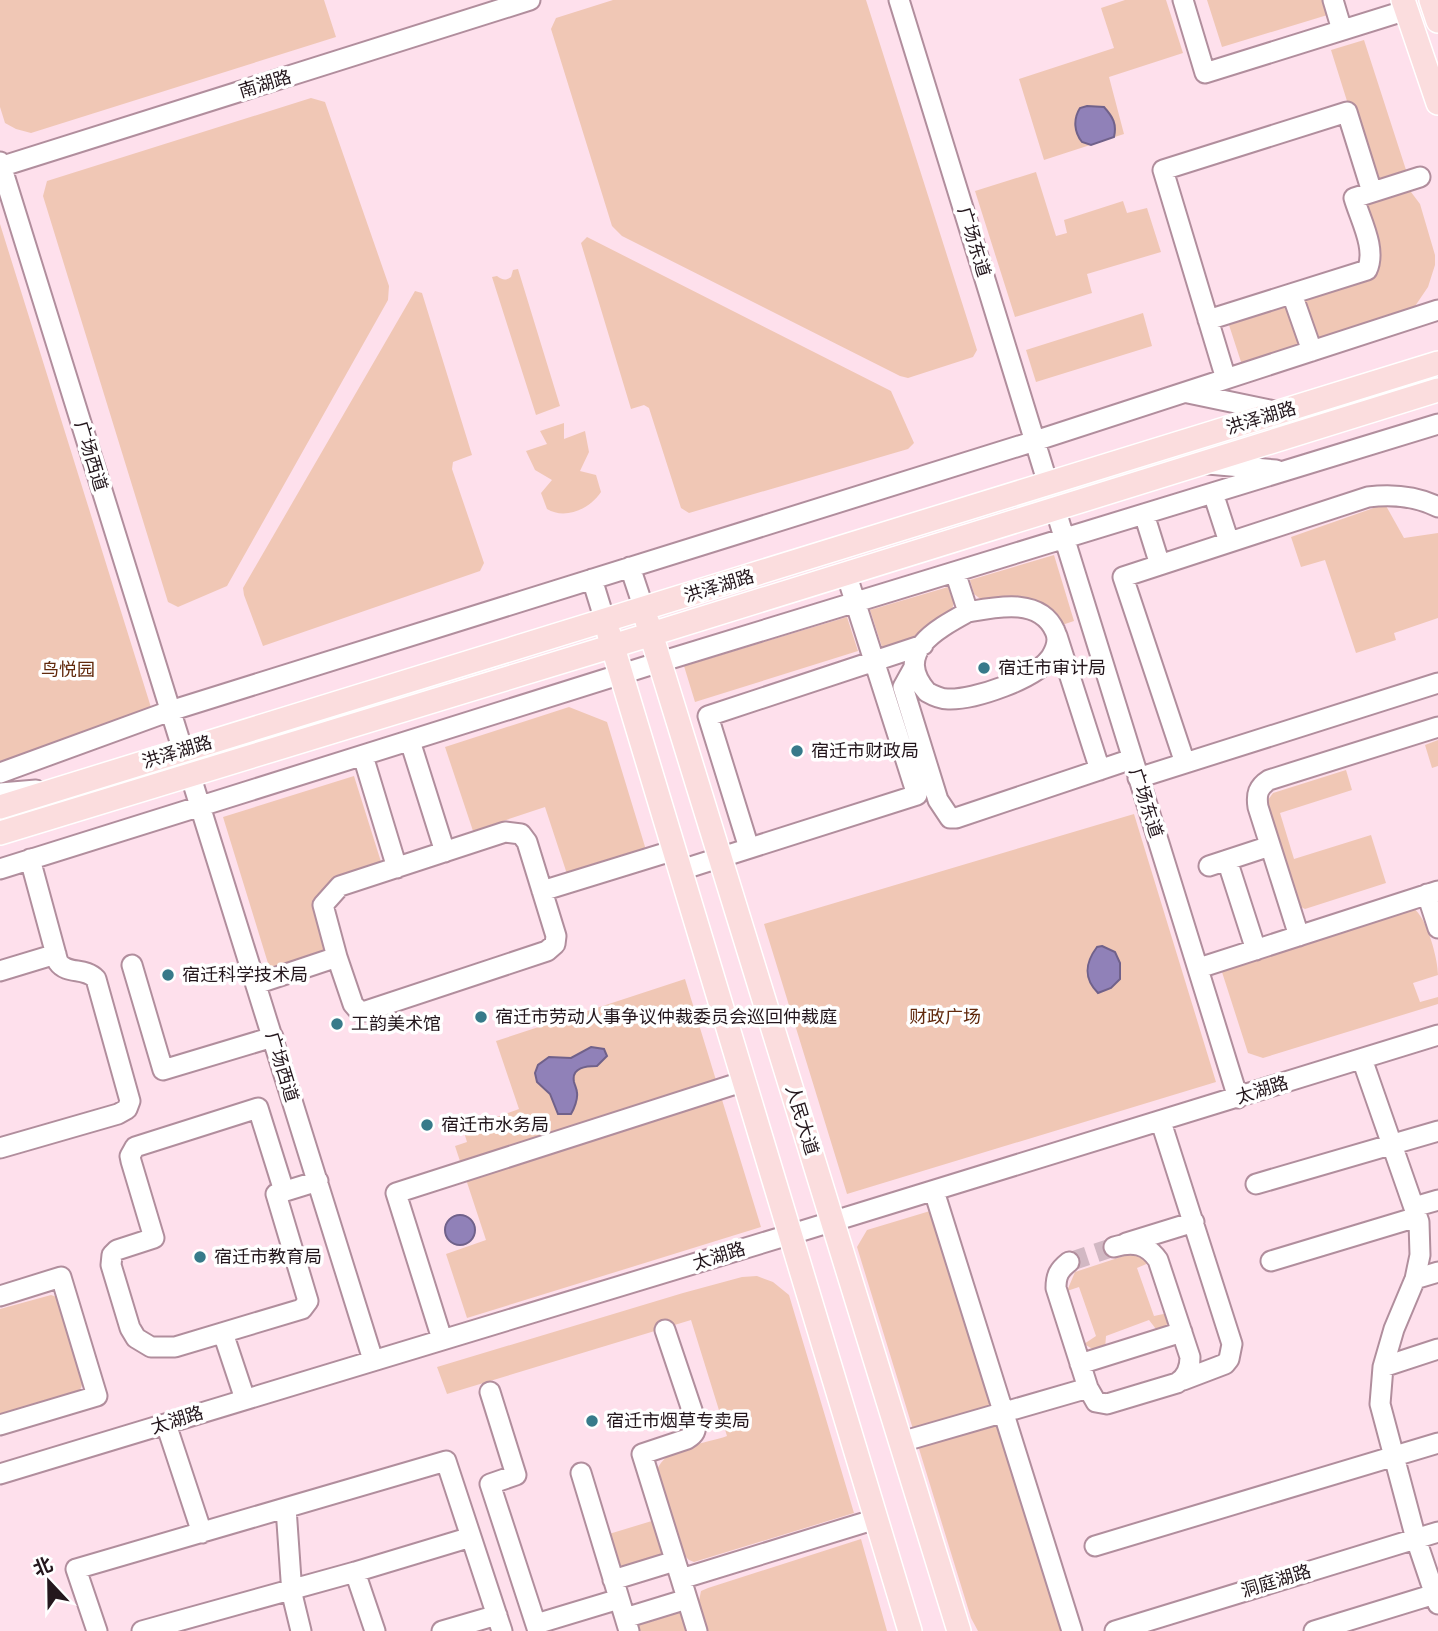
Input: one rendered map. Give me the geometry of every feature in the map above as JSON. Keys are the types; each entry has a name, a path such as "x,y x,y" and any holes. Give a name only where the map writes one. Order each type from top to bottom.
{"main road":[{"path":"1431,0 1438,21"},
{"path":"1405,5 1438,103"},
{"path":"1370,383 1427,355 1438,346"},
{"name":"洪泽湖路","path":"0,807 1438,363"},
{"name":"洪泽湖路","path":"0,833 1438,390"},
{"path":"1378,409 1438,398"},
{"name":"人民大道","path":"644,609 959,1631"},
{"path":"605,621 910,1631"}],"street":[{"name":"南湖路","path":"0,165 530,0"},
{"name":"广场东道","path":"899,0 1048,484"},
{"path":"1183,0 1205,73 1342,30 1405,5"},
{"path":"1333,0 1342,30"},
{"path":"1226,379 1163,170 1347,112 1372,192"},
{"name":"广场西道","path":"0,165 183,751"},
{"path":"1208,320 1367,270 1371,263 1371,250 1354,198 1420,177"},
{"path":"1292,294 1312,351"},
{"path":"0,773 170,711 1035,441 1438,310"},
{"path":"1185,392 1279,412"},
{"path":"0,869 621,674 1438,424"},
{"path":"1200,463 1286,471"},
{"path":"1213,493 1229,542"},
{"path":"1185,763 1123,577 1368,497 1397,495 1438,507"},
{"name":"广场东道","path":"1055,508 1238,1098"},
{"path":"1144,514 1160,565"},
{"path":"631,568 644,609"},
{"path":"955,572 968,612"},
{"path":"542,891 678,860 721,857 917,795 846,573"},
{"path":"592,579 605,621"},
{"path":"1100,770 1057,635 1052,626 1032,609 998,606 968,612 941,627 915,655 913,668 903,687 938,800 950,818 956,818 1100,770 1132,759"},
{"path":"913,668 928,692 947,699 969,698 1029,674 1051,657 1057,635"},
{"path":"749,848 708,716 923,645"},
{"path":"1138,778 1438,683"},
{"path":"1298,936 1256,796 1261,785 1269,780 1438,727"},
{"path":"410,741 445,852"},
{"path":"363,756 397,868"},
{"name":"广场西道","path":"190,774 373,1360"},
{"path":"0,793 61,789"},
{"path":"505,832 520,834 527,842 556,936 555,944 547,951 366,1011 359,1011 353,1004 337,957 323,905 340,886 397,868 505,832"},
{"path":"1256,950 1218,863 1270,846"},
{"path":"0,858 31,859"},
{"path":"0,1148 125,1112 130,1103 130,1094 96,979 89,973 61,967 31,859"},
{"path":"1199,968 1433,892 1438,928"},
{"path":"0,971 56,954"},
{"path":"256,984 337,957"},
{"path":"132,965 163,1070 273,1037"},
{"name":"太湖路","path":"0,1474 834,1222 1438,1035"},
{"path":"1314,1631 1437,1597 1416,1539 1380,1404 1383,1367 1394,1329 1415,1279 1420,1255 1416,1212 1362,1059"},
{"path":"442,1339 396,1193 745,1081"},
{"path":"284,1191 258,1108 135,1147 130,1156 154,1238 117,1250 112,1255 112,1273 130,1328 136,1338 151,1348 175,1347 303,1310 309,1301 276,1194 318,1181"},
{"path":"1069,1262 1060,1268 1056,1276 1056,1288 1088,1388 1096,1402 1107,1404 1225,1364 1232,1352 1231,1336 1161,1122"},
{"path":"1256,1184 1438,1131"},
{"path":"934,1191 1072,1631"},
{"path":"1271,1261 1416,1212 1438,1200"},
{"path":"1182,1380 1190,1367 1190,1357 1158,1260 1148,1248 1136,1244 1120,1245 1194,1222"},
{"path":"1415,1279 1438,1272"},
{"path":"0,1296 61,1277 97,1396 0,1425"},
{"path":"665,1330 696,1422 696,1430 687,1439 642,1454 697,1631"},
{"path":"1080,1364 1182,1332"},
{"path":"223,1333 245,1399"},
{"path":"1383,1367 1438,1349"},
{"path":"901,1442 1088,1388"},
{"path":"490,1392 516,1475 490,1483 537,1628 616,1590 678,1570 876,1520"},
{"path":"166,1424 202,1533"},
{"path":"1095,1546 1438,1443"},
{"path":"97,1631 76,1569 446,1461 500,1623 442,1631"},
{"path":"581,1473 627,1625 687,1599"},
{"path":"286,1508 292,1589 301,1631"},
{"name":"洞庭湖路","path":"1115,1631 1438,1532"},
{"path":"142,1631 471,1537"},
{"path":"355,1572 374,1631"}],"green space":[{"path":"0,0 324,0 336,37 31,133 5,123 0,107"},
{"path":"613,0 866,0 977,350 973,357 908,378 900,376 622,236 612,226 551,29 556,18"},
{"path":"1125,0 1166,0 1183,53 1109,77 1124,134 1044,160 1019,79 1114,48 1101,8"},
{"path":"1207,0 1329,0 1334,13 1222,47"},
{"path":"1364,40 1407,173 1373,184 1331,50"},
{"path":"311,98 325,102 389,286 388,300 227,586 178,607 168,602 43,196 47,181"},
{"path":"1036,172 1056,236 1067,233 1064,220 1123,201 1127,213 1147,208 1161,252 1087,274 1092,293 1015,317 975,191"},
{"path":"1408,188 1420,204 1435,255 1435,265 1428,287 1409,315 1317,344 1303,299 1373,276 1380,261 1374,232 1364,205 1365,200"},
{"name":"鸟悦园","path":"0,224 154,717 0,761"},
{"path":"587,237 891,391 914,443 908,449 689,513 681,508 649,408 644,405 631,409 581,243"},
{"path":"518,269 560,406 536,415 492,277 507,279 511,277 513,270"},
{"path":"415,291 422,293 472,455 453,462 452,469 484,563 480,571 263,646 243,588"},
{"path":"1280,301 1287,306 1302,349 1243,368 1229,325 1232,319"},
{"path":"1143,313 1152,346 1036,382 1026,350"},
{"path":"564,423 564,439 585,431 589,452 580,471 596,475 601,492 584,508 569,513 547,509 541,493 552,480 535,470 526,451 547,444 540,431"},
{"path":"1385,504 1404,538 1438,533 1438,618 1394,633 1396,640 1356,653 1325,560 1301,567 1291,537"},
{"path":"1054,555 1074,621 1059,626 987,604 974,594 970,580"},
{"path":"948,587 954,603 951,612 913,641 883,650 870,610"},
{"path":"847,617 858,651 695,702 684,666"},
{"path":"569,707 607,722 646,850 567,874 545,807 473,831 445,747"},
{"path":"1438,740 1438,766 1432,768 1425,745"},
{"path":"1346,770 1352,790 1280,813 1294,859 1371,835 1386,883 1305,909 1299,906 1265,804 1273,793"},
{"path":"354,776 382,865 326,892 331,953 271,973 223,817"},
{"name":"财政广场","path":"1134,814 1216,1082 847,1194 764,924"},
{"path":"1413,908 1427,929 1434,949 1438,975 1413,983 1420,1002 1438,997 1438,1004 1263,1058 1248,1053 1221,969"},
{"path":"685,979 761,1227 467,1318 446,1254 486,1240 455,1146 467,1142 463,1129 519,1109 496,1041"},
{"path":"930,1211 1063,1631 978,1631 971,1618 857,1247 867,1230"},
{"path":"1136,1252 1151,1262 1137,1268 1154,1316 1168,1313 1167,1324 1159,1333 1149,1320 1106,1336 1105,1350 1096,1351 1084,1344 1096,1336 1079,1287 1067,1291 1075,1272"},
{"path":"757,1276 773,1282 789,1295 854,1513 694,1562 684,1555 657,1471 668,1456 677,1451 727,1436 691,1320 447,1394 437,1367 683,1293 742,1277"},
{"path":"51,1295 57,1297 60,1304 83,1381 81,1388 76,1394 5,1416 0,1413 0,1309"},
{"path":"655,1520 666,1556 620,1570 609,1534"},
{"path":"861,1539 887,1631 706,1631 698,1606 701,1591"},
{"path":"679,1609 686,1617 690,1631 638,1631 640,1621"}],"shaded area":[{"path":"1104,107 1114,121 1114,137 1091,145 1082,142 1077,134 1075,121 1080,108"},
{"path":"1102,946 1115,952 1120,963 1120,979 1111,988 1098,993 1090,982 1087,970 1093,953 1097,947"},
{"path":"591,1047 604,1049 607,1056 597,1066 577,1070 574,1082 577,1095 571,1114 558,1114 550,1094 537,1082 535,1073 538,1065 549,1057 571,1058"},
{"path":"460,1215 470,1220 475,1230 470,1240 460,1245 450,1240 445,1230 450,1220"}],"tunnel":[{"path":"1069,1262 1114,1247"}],"place":[{"name":"宿迁市审计局","path":"984,668"},
{"name":"宿迁市财政局","path":"797,751"},
{"name":"宿迁科学技术局","path":"168,975"},
{"name":"宿迁市劳动人事争议仲裁委员会巡回仲裁庭","path":"481,1017"},
{"name":"工韵美术馆","path":"337,1024"},
{"name":"宿迁市水务局","path":"427,1125"},
{"name":"宿迁市教育局","path":"200,1257"},
{"name":"宿迁市烟草专卖局","path":"592,1421"}]}
